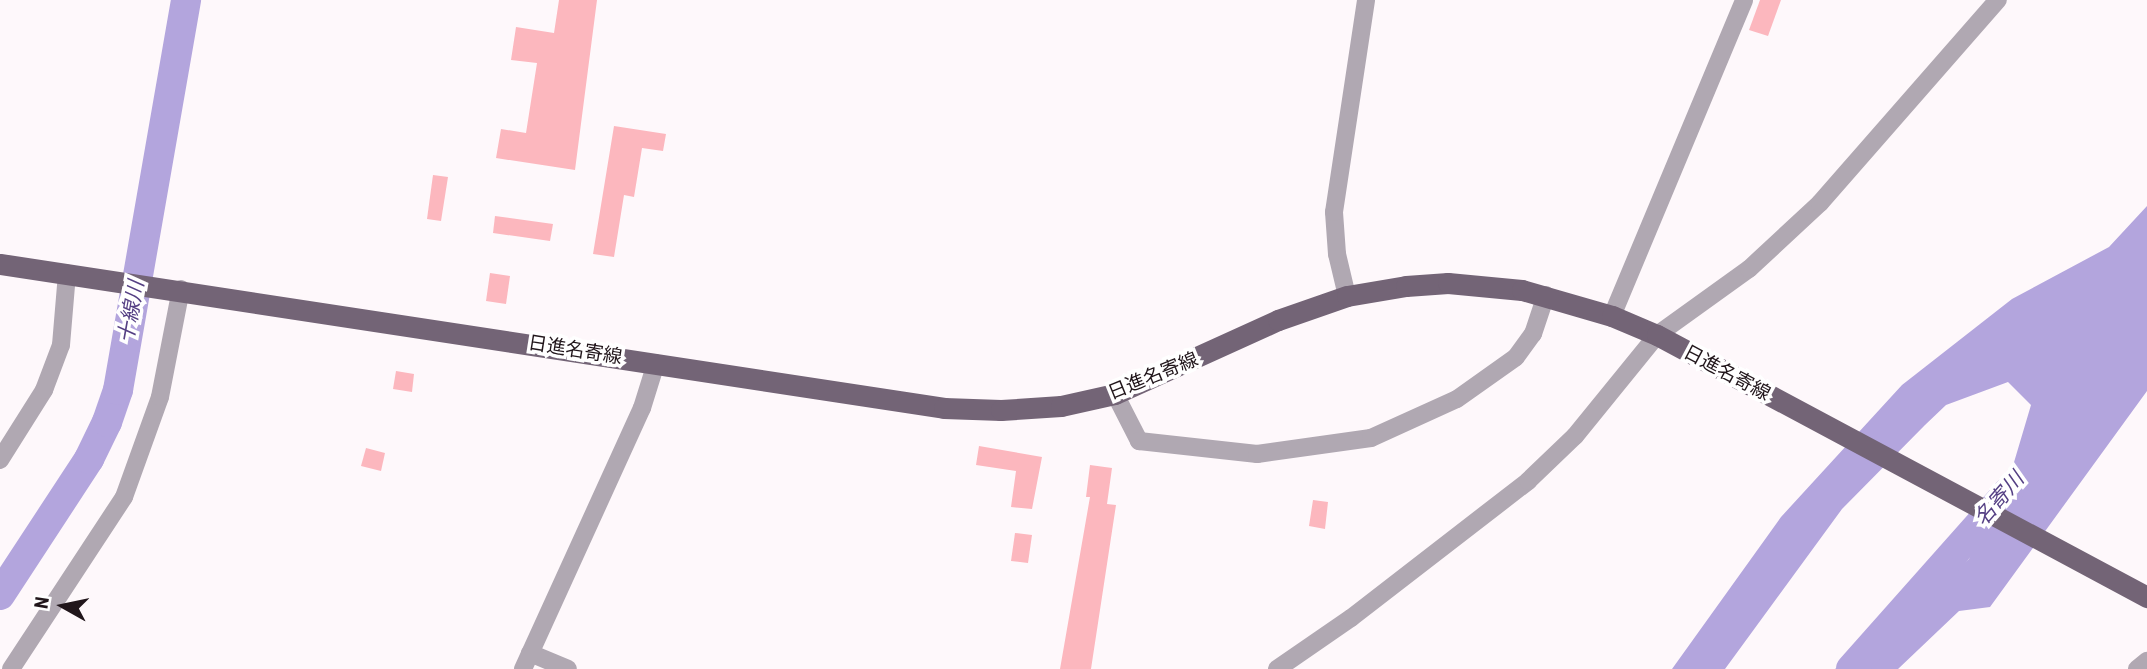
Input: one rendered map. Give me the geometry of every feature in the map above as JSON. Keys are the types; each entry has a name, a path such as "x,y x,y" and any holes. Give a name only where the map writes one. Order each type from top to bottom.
{"main road":[{"name":"日進名寄線","path":"0,264 944,408 1001,410 1061,406 1115,394 1278,320 1347,296 1406,286 1448,283 1546,295 1612,316 1657,335 2147,597"}],"street":[{"path":"1347,296 1337,254 1334,212 1366,0"},
{"path":"1612,316 1744,0"},
{"path":"1277,669 1351,618 1528,481 1575,436 1657,335 1749,270 1819,203 1998,0"},
{"path":"0,460 48,379 61,345 77,275"},
{"path":"11,669 124,497 160,397 171,288"},
{"path":"1115,394 1139,441 1256,454 1371,438 1457,399 1516,358 1533,334 1546,295"},
{"path":"568,669 527,661 642,408 656,363"},
{"path":"2137,669 2147,661"}],"water":[{"path":"2147,206 2147,391 1990,607 1959,611 1898,669 1835,669 1969,559 2012,469 2031,405 2008,382 1946,405 1842,509 1725,669 1672,669 1781,517 1902,385 2012,299 2109,247"}],"building":[{"path":"559,0 597,0 575,170 496,158 501,129 526,133 537,63 511,60 516,27 554,33"},
{"path":"1760,0 1781,0 1768,36 1749,30"},
{"path":"614,126 666,134 663,151 642,148 634,197 624,195 614,257 593,254"},
{"path":"433,175 448,177 441,221 427,219"},
{"path":"495,216 553,224 550,241 493,233"},
{"path":"490,273 510,276 506,304 486,301"},
{"path":"396,371 414,374 412,392 393,389"},
{"path":"979,446 1042,457 1032,509 1011,507 1016,471 976,465"},
{"path":"366,448 385,453 381,471 361,466"},
{"path":"1090,465 1112,468 1107,504 1116,505 1091,669 1060,669 1090,497 1086,497"},
{"path":"1313,500 1328,502 1325,529 1309,526"},
{"path":"1015,533 1032,535 1028,563 1011,561"}],"waterway":[{"name":"十線川","path":"0,595 89,459 107,422 118,390 186,0"},
{"name":"名寄川","path":"1851,669 2008,492"}]}
